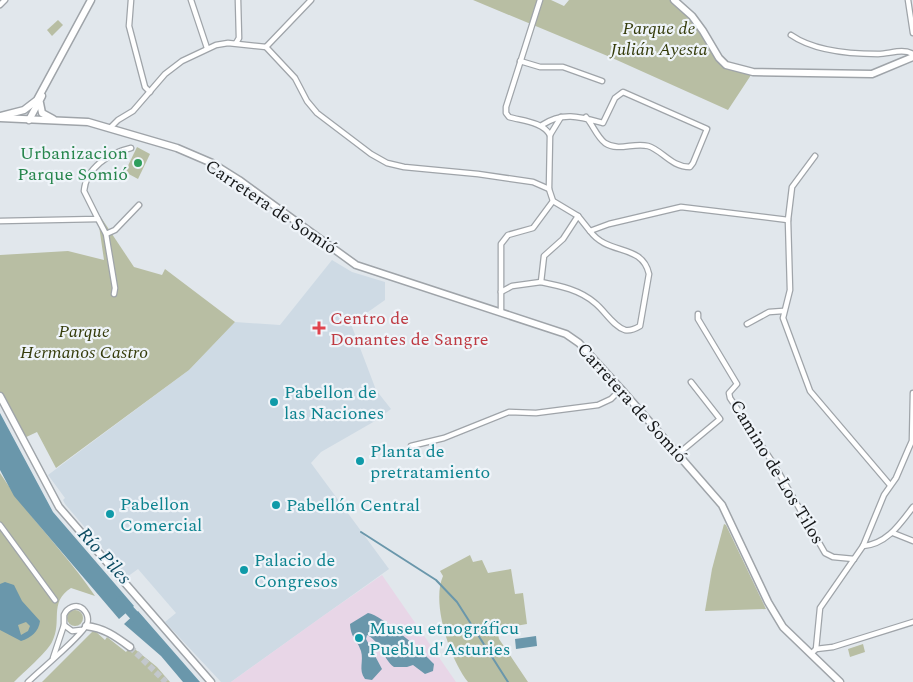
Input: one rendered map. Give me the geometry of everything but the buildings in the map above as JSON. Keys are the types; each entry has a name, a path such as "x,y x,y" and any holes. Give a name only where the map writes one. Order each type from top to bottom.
{"street":[{"path":"0,5 5,0"},
{"path":"29,120 91,0"},
{"path":"131,0 130,26 145,88 150,92"},
{"path":"192,0 208,48"},
{"path":"236,43 239,38 238,0"},
{"path":"266,47 310,0"},
{"path":"540,0 520,61 506,113 510,116 542,125 550,135"},
{"path":"674,0 703,31 719,58 735,69 753,72 872,74 913,55"},
{"path":"908,0 913,33"},
{"path":"791,35 812,46 879,54 907,51 913,55"},
{"path":"110,128 118,120 133,111 165,74 182,61 216,45 236,43 240,46 266,47 295,78 306,101 317,113 387,163 526,181 549,189"},
{"path":"520,61 540,67 563,67 602,81"},
{"path":"586,118 602,141 611,146 649,147 662,157 690,167 707,129 623,92 615,98 599,135"},
{"path":"0,117 24,110 38,101"},
{"path":"38,101 42,113 57,120"},
{"path":"542,125 575,114 604,123"},
{"name":"Carretera de Somió","path":"0,117 88,122 177,148 212,163 356,265 566,334 579,343 722,504 768,602 783,627 813,652 840,682"},
{"path":"501,292 512,286 541,282 576,291 594,302 624,330 632,330 640,326 649,274 646,264 633,252 606,246 596,239 578,216 553,201 549,189 550,135 561,118"},
{"path":"114,294 115,288 106,234 84,192 90,172 100,162 130,148"},
{"path":"815,156 792,187 788,220 790,290 783,311 786,330 810,391 890,485"},
{"path":"501,312 501,244 504,238 533,228 553,201"},
{"path":"106,234 115,230 139,205"},
{"path":"590,231 609,224 681,207 788,220"},
{"path":"541,282 544,256 563,238 578,216"},
{"path":"0,221 98,219"},
{"path":"746,324 769,312 783,311"},
{"name":"Camino de Los Tilos","path":"698,314 698,319 737,384 730,393 730,398 776,466 825,553 833,557 854,559"},
{"path":"678,454 720,419 691,382"},
{"path":"411,446 444,438 509,412 536,413 598,405 611,399 621,389"},
{"path":"913,394 912,441 863,546 820,608 813,652 913,622"},
{"path":"0,396 59,507 211,682"},
{"path":"863,546 870,545 893,532 913,507"},
{"path":"0,525 55,600"},
{"path":"893,532 913,541"},
{"path":"28,682 52,659 84,628 86,613 76,606 65,612 64,625 52,659"},
{"path":"64,625 72,631 98,627 112,633 130,647"}],"shaded area":[{"path":"332,260 352,272 385,282 385,300 351,324 376,390 391,409 375,421 321,452 311,463 389,569 231,682 221,682 165,622 176,613 138,569 127,577 65,504 63,500 65,498 48,475 189,370 235,322 280,325"},
{"name":"Museu etnográficu Pueblu d'Asturies","path":"382,575 456,682 231,682 323,616"}],"green space":[{"name":"Parque de Julián Ayesta","path":"473,0 551,0 564,6 569,0 674,0 692,16 726,65 753,72 728,110 610,57"},
{"path":"58,20 63,25 52,36 47,30"},
{"name":"Urbanizacion Parque Somió","path":"137,147 150,154 138,179 125,172"},
{"name":"Parque Hermanos Castro","path":"98,219 102,219 134,267 162,275 165,269 235,322 189,370 56,468 37,432 22,439 0,396 0,255 68,251 104,260"},
{"path":"0,473 95,596 71,588 64,594 58,606 55,634 52,642 40,657 14,682 0,682"},
{"path":"724,524 766,609 705,611 712,569"},
{"path":"470,555 473,562 482,560 488,573 511,569 515,594 523,593 527,624 497,629 499,639 528,682 468,682 455,660 444,630 441,615 439,601 443,576 440,571"},
{"path":"75,610 81,612 83,618 81,624 75,626 69,624 67,618 69,612"},
{"path":"94,630 105,640 107,637 126,652 131,646 157,667 170,682 42,682"},
{"path":"863,644 865,652 850,657 848,649"}],"water":[{"path":"0,413 53,512 134,606 119,619 14,496 0,470"},
{"path":"5,582 14,585 22,601 40,621 36,631 25,640 21,641 0,630 0,584","holes":["26,622 30,626 28,631 21,635 18,625"]},
{"path":"138,611 200,682 183,682 161,656 124,624"},
{"path":"368,613 383,620 412,644 434,664 433,671 425,674 413,665 394,667 387,660 376,642 367,635 366,639 382,669 372,680 365,679 361,669 361,651 353,636 350,624"},
{"path":"536,636 537,646 516,649 515,639"}],"waterway":[{"path":"361,532 436,580 457,602 508,682"},
{"name":"Río Piles","path":"121,601 143,625"}],"tunnel":[{"path":"130,647 166,682"}],"place":[{"name":"Urbanizacion Parque Somió","path":"138,163"},
{"name":"Centro de Donantes de Sangre","path":"319,328"},
{"name":"Pabellon de las Naciones","path":"274,402"},
{"name":"Planta de pretratamiento","path":"360,461"},
{"name":"Pabellón Central","path":"276,505"},
{"name":"Pabellon Comercial","path":"110,514"},
{"name":"Palacio de Congresos","path":"244,570"},
{"name":"Museu etnográficu Pueblu d'Asturies","path":"359,638"}]}
